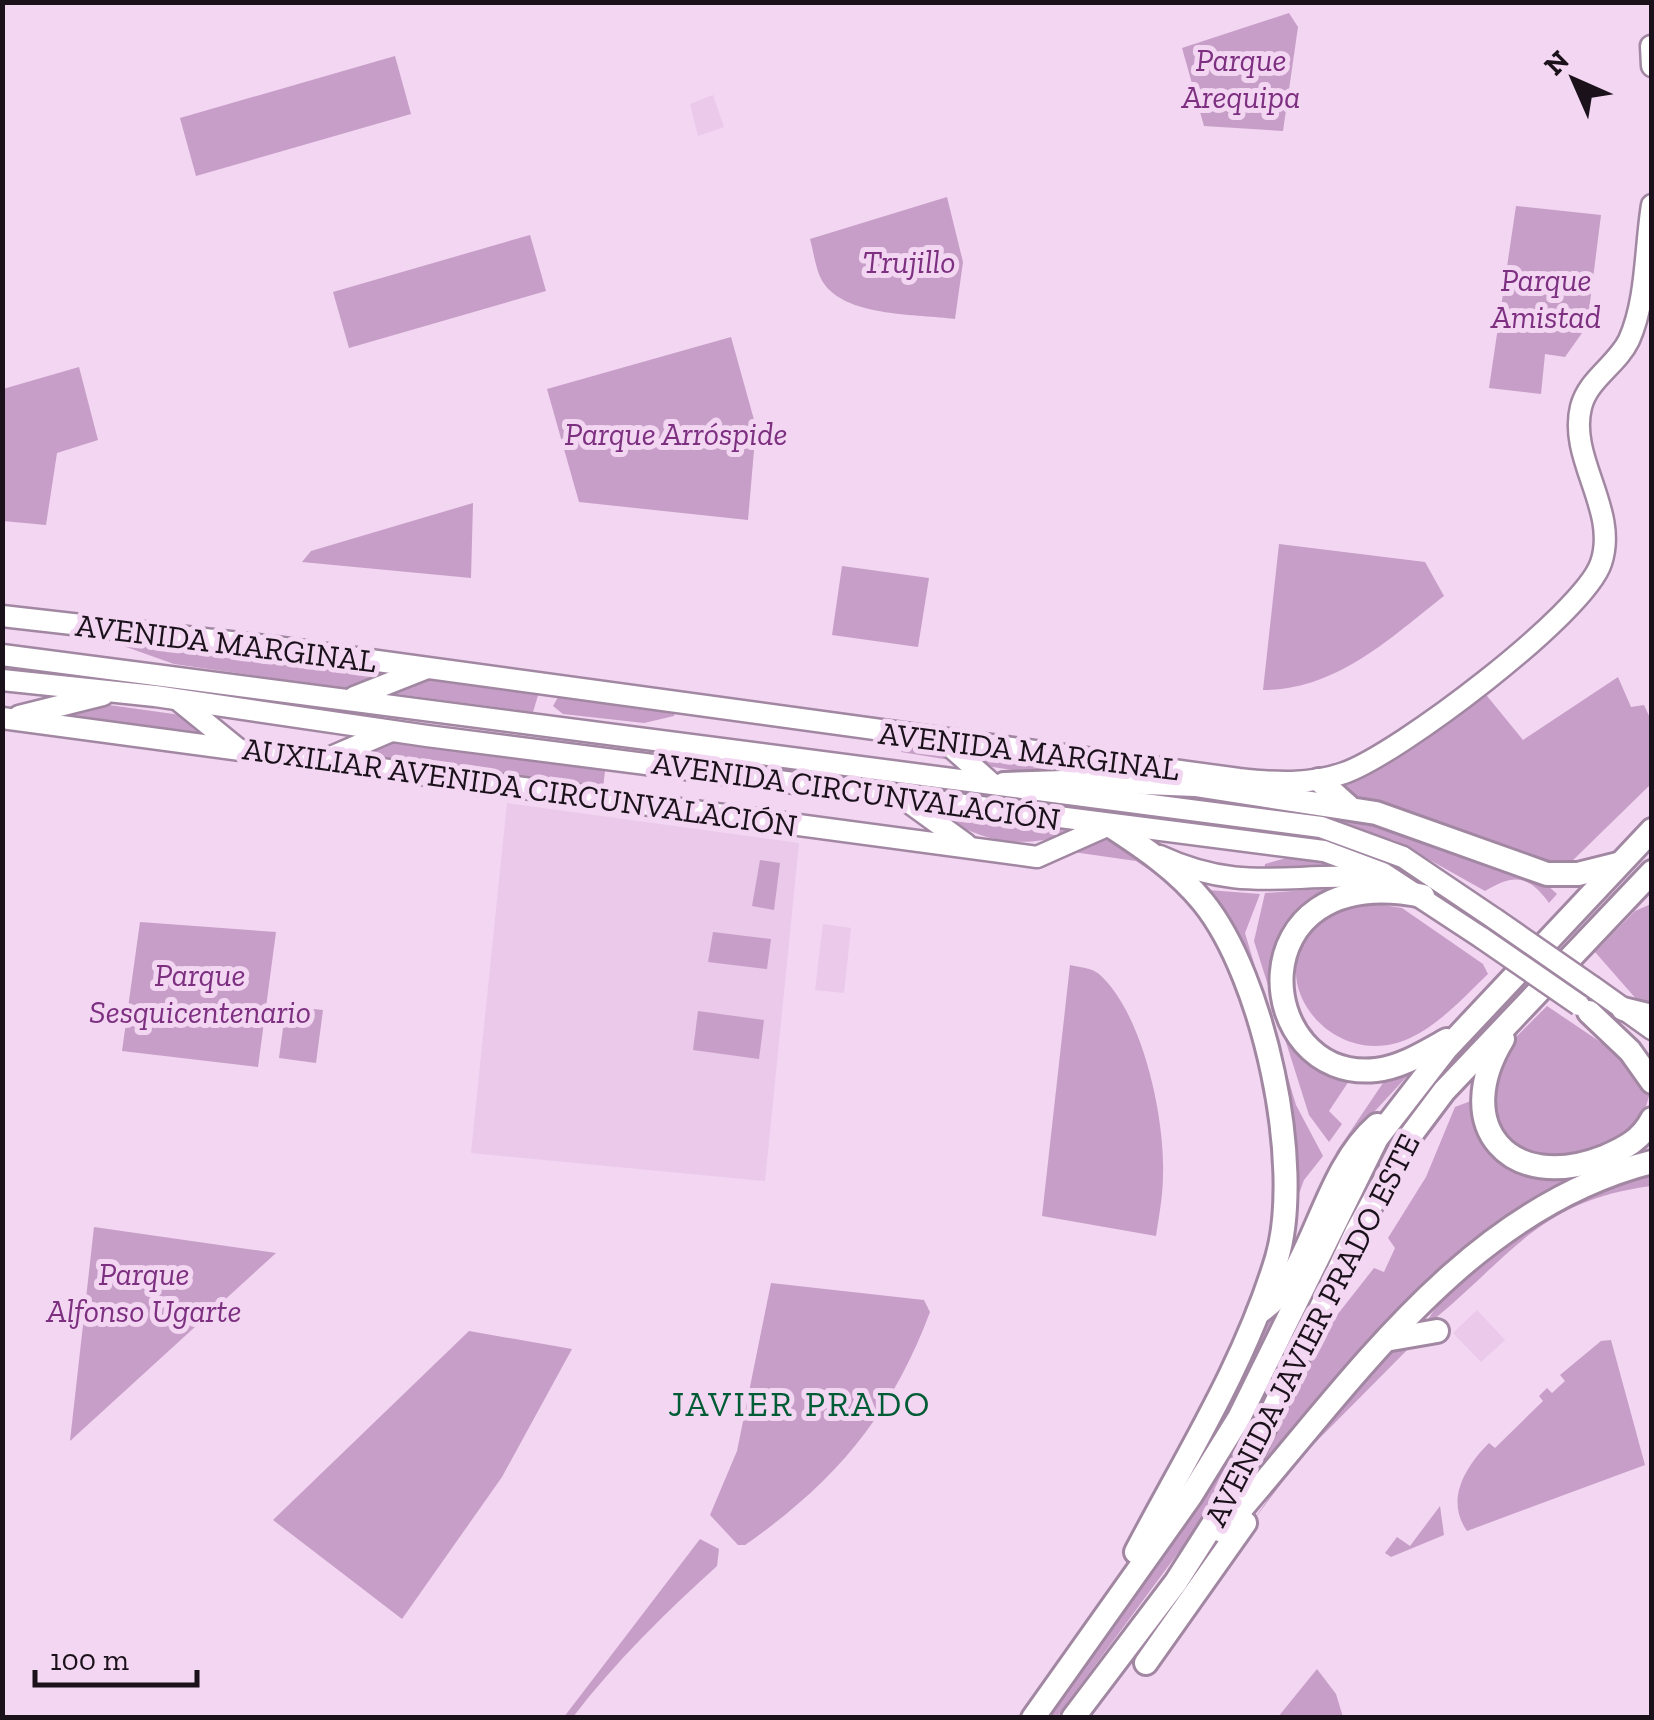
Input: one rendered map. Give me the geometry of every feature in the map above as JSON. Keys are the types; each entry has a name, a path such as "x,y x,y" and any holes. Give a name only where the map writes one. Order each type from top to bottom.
{"highway":[{"path":"1157,767 1195,785"},
{"path":"1319,780 1349,807"},
{"path":"998,784 1096,781 1195,785 1349,807 1425,827 1546,874 1592,872 1621,863"},
{"path":"1094,1632 1247,1341 1278,1254 1284,1172 1280,1118 1264,1036 1242,970 1205,904 1145,848 1110,825"},
{"name":"AVENIDA JAVIER PRADO ESTE","path":"1032,1718 1239,1418 1378,1138 1401,1104 1652,830"},
{"name":"AVENIDA JAVIER PRADO ESTE","path":"1074,1718 1176,1582 1236,1488 1357,1231 1405,1143 1444,1092 1652,872"},
{"path":"1423,896 1360,892 1319,907 1298,926 1285,951 1280,972 1283,1001 1294,1028 1308,1045 1351,1068 1378,1070 1400,1064 1464,1031"},
{"path":"1605,920 1652,899"},
{"path":"1523,1008 1494,1055 1483,1092 1486,1121 1503,1148 1530,1166 1567,1170 1629,1146 1652,1119"},
{"path":"1584,1009 1630,1051 1652,1082"},
{"path":"1623,1009 1652,1016"},
{"path":"1258,1313 1283,1292 1350,1152 1401,1104"},
{"path":"1176,1582 1388,1340 1462,1267 1520,1221 1594,1181 1652,1162"},
{"path":"1388,1340 1437,1331"},
{"path":"1211,1375 1247,1341"},
{"path":"1146,1662 1249,1517 1294,1444"},
{"path":"1083,1718 1126,1648"}],"main road":[{"path":"1651,46 1652,66"},
{"name":"AVENIDA MARGINAL","path":"2,616 426,668 1264,782 1319,780 1363,765 1413,735 1490,675 1594,578 1602,562 1604,531 1578,421 1588,390 1621,353 1634,324 1652,204"},
{"name":"AVENIDA CIRCUNVALACIÓN","path":"2,654 998,784 1352,835 1404,856 1652,1029"},
{"path":"354,698 426,668"},
{"name":"AVENIDA CIRCUNVALACIÓN","path":"2,680 176,699 392,731 1324,851 1423,896 1652,1057"},
{"path":"5,718 116,692"},
{"path":"176,699 240,750"},
{"name":"AUXILIAR AVENIDA CIRCUNVALACIÓN","path":"5,718 1037,857 1110,825"},
{"path":"322,760 392,731"},
{"path":"943,740 998,784"},
{"path":"902,798 969,845"},
{"path":"1145,848 1220,878 1263,882 1365,877 1399,882"}],"shaded area":[{"path":"713,95 724,127 698,136 690,104"},
{"path":"507,803 799,843 765,1181 471,1153"},
{"path":"823,924 851,928 844,993 815,990"},
{"path":"1477,1310 1505,1340 1481,1362 1453,1333"}],"green space":[{"name":"Parque Arequipa","path":"1289,13 1298,27 1283,131 1204,126 1182,48"},
{"path":"395,56 411,114 196,176 180,118"},
{"name":"Trujillo","path":"947,197 963,262 955,319 867,309 836,295 825,285 810,239"},
{"name":"Parque Amistad","path":"1516,206 1601,215 1587,326 1565,357 1545,354 1541,394 1489,388"},
{"path":"530,235 546,291 349,348 333,292"},
{"name":"Parque Arróspide","path":"731,337 756,427 748,520 579,502 547,389"},
{"path":"79,367 98,440 57,453 46,525 3,521 3,389"},
{"path":"473,503 471,578 302,562 311,551"},
{"path":"1279,544 1425,562 1444,596 1383,644 1339,671 1290,688 1263,690"},
{"path":"842,566 929,578 918,647 832,635"},
{"path":"116,636 404,670 354,690 174,664 115,643"},
{"path":"415,676 539,692 533,712 381,692"},
{"path":"1618,677 1631,707 1644,705 1651,720 1651,784 1568,865 1546,864 1439,822 1319,795 1396,757 1483,691 1523,740"},
{"path":"561,692 676,707 674,716 644,723 563,714 553,706"},
{"path":"80,701 188,716 225,739 35,714"},
{"path":"390,741 606,764 603,787 348,754"},
{"path":"907,743 1160,775 1048,776 901,752"},
{"path":"930,809 1085,829 1042,840 1005,841 969,830"},
{"path":"1324,811 1346,814 1546,884 1557,894 1549,903 1534,886 1520,880 1485,891 1396,841 1323,820"},
{"path":"1099,838 1130,846 1176,888 1136,861 1059,850"},
{"path":"1294,856 1312,857 1349,870 1263,877 1265,864"},
{"path":"760,860 780,863 774,910 752,906"},
{"path":"1333,888 1291,919 1277,949 1276,991 1319,1065 1349,1081 1329,1111 1342,1124 1329,1142 1309,1115 1254,941 1265,893"},
{"path":"1208,890 1260,894 1245,933 1296,1105 1323,1156 1304,1180 1297,1199 1292,1186 1288,1116"},
{"path":"1365,902 1402,908 1483,964 1488,974 1431,1025 1410,1038 1381,1046 1353,1043 1330,1031 1311,1013 1299,991 1296,966 1303,942 1322,920"},
{"path":"1651,904 1651,1010 1638,1001 1595,952 1635,911"},
{"name":"Parque Sesquicentenario","path":"140,922 276,932 258,1067 122,1051"},
{"path":"713,932 771,939 767,969 708,962"},
{"path":"1070,965 1096,972 1114,991 1128,1014 1148,1068 1163,1152 1156,1236 1042,1216"},
{"path":"286,1006 323,1010 316,1063 279,1058"},
{"path":"1547,1006 1636,1066 1649,1096 1639,1130 1566,1164 1515,1149 1498,1129 1490,1098 1502,1051"},
{"path":"698,1011 764,1020 759,1059 693,1050"},
{"path":"1412,1071 1335,1154 1383,1083"},
{"path":"1471,1101 1541,1177 1563,1178 1566,1185 1519,1210 1434,1274 1358,1352 1258,1479 1252,1475 1319,1338 1374,1268 1384,1272 1395,1248 1388,1238 1426,1177 1455,1107"},
{"path":"1651,1171 1651,1186 1578,1205 1550,1220 1423,1328 1465,1273 1522,1226 1573,1199"},
{"name":"Parque Alfonso Ugarte","path":"94,1227 276,1253 70,1441"},
{"path":"771,1283 924,1300 930,1312 897,1383 857,1444 806,1497 745,1545 738,1545 710,1515 737,1451"},
{"path":"1283,1306 1245,1386 1179,1499 1263,1322"},
{"path":"469,1331 572,1349 502,1477 402,1619 273,1520"},
{"path":"1611,1340 1645,1465 1467,1531 1458,1496 1472,1463 1489,1443 1495,1448 1543,1401 1539,1396 1547,1388 1552,1393 1565,1381 1560,1375 1601,1341"},
{"path":"1415,1342 1302,1456 1250,1525 1308,1442 1392,1348"},
{"path":"1239,1440 1249,1444 1192,1534 1057,1717 1043,1718 1192,1514"},
{"path":"1440,1506 1444,1535 1391,1557 1385,1553 1397,1537 1410,1546"},
{"path":"700,1539 719,1549 717,1566 642,1638 573,1717 564,1717"},
{"path":"1317,1669 1336,1694 1343,1717 1278,1717"}],"district":[{"name":"JAVIER PRADO","path":"800,1404"}]}
